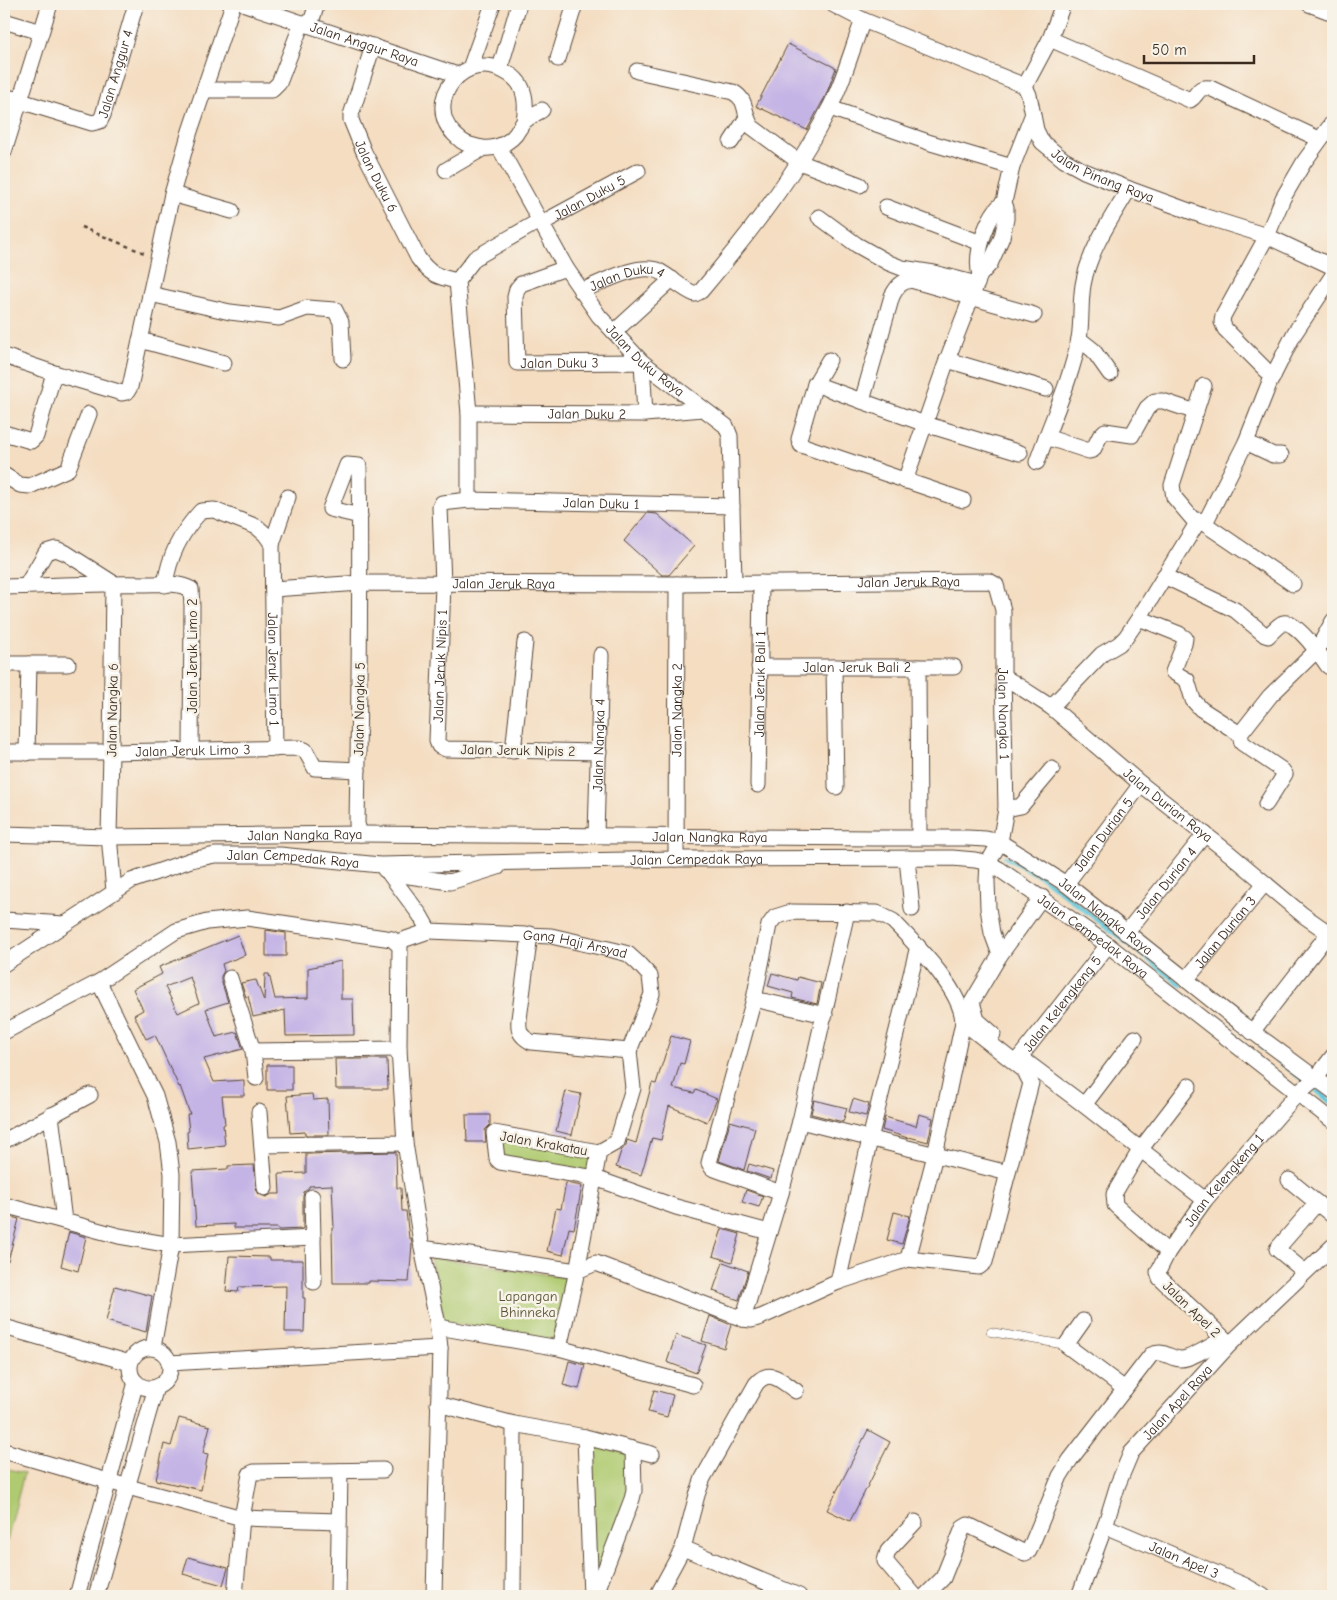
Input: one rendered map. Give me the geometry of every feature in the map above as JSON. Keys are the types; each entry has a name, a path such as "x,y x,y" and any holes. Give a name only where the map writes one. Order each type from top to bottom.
{"street":[{"path":"4,152 50,4"},
{"name":"Jalan Anggur 4","path":"4,96 92,122 100,121 136,4"},
{"path":"4,356 122,393 127,392 130,387 172,194 190,131 233,4"},
{"name":"Jalan Anggur Raya","path":"245,4 373,46 464,71 485,65 500,68"},
{"path":"204,90 272,90 279,83 317,4"},
{"path":"482,149 463,143 449,129 443,110 446,91 464,71 493,4"},
{"path":"446,170 482,149 499,146 510,141 524,121 526,105 523,89 513,76 500,68 519,4"},
{"path":"558,59 575,4"},
{"path":"832,4 864,20 1025,86 1050,39 1063,4"},
{"path":"1309,4 1333,13"},
{"path":"4,20 41,32"},
{"path":"800,162 830,108 864,20"},
{"path":"1050,39 1190,100 1200,89 1204,87 1210,88 1320,139"},
{"name":"Jalan Duku 6","path":"373,46 350,120 364,152 418,258 426,269 437,277 457,281"},
{"path":"637,71 733,92 741,97 746,119 752,127 800,162 860,185"},
{"name":"Jalan Pinang Raya","path":"1025,86 1029,95 1036,130 1042,142 1064,160 1084,171 1129,189 1203,216 1267,236 1333,267"},
{"path":"830,108 930,143 1012,167"},
{"path":"524,121 542,110"},
{"path":"906,481 947,360 976,286 990,264 1002,237 1006,208 1004,202 1012,167 1032,116"},
{"path":"731,142 746,119"},
{"path":"1273,377 1225,328 1222,322 1223,316 1267,236 1283,198 1320,139 1333,122"},
{"name":"Jalan Duku Raya","path":"499,146 537,224 599,316 642,362 726,426 730,436 734,582"},
{"name":"Jalan Duku 4","path":"581,291 632,270 645,269 657,270 688,292 695,294 702,291 735,251 800,162"},
{"name":"Jalan Duku 5","path":"537,224 638,171"},
{"path":"1037,462 1063,393 1079,339 1083,285 1093,253 1107,225 1129,189"},
{"path":"172,194 232,211"},
{"path":"976,286 981,243 999,205 1004,202"},
{"path":"886,208 981,243"},
{"path":"819,217 857,245 890,263 902,268 934,273 976,286 1034,316"},
{"path":"469,500 469,413 457,281 475,258 537,224"},
{"name":"Jalan Duku 3","path":"566,268 521,284 517,289 515,297 517,363 642,362"},
{"path":"1052,707 1102,654 1119,644 1139,618 1164,576 1200,523 1246,442 1273,377 1294,334 1333,275"},
{"name":"Jalan Duku 4","path":"614,332 672,280"},
{"path":"862,401 892,296 897,287 903,282 911,280 976,286"},
{"path":"150,294 230,312 279,318 308,308 336,310 341,322 343,359"},
{"path":"1079,339 1093,350 1110,374"},
{"path":"140,340 224,364"},
{"path":"829,360 815,384 799,439 801,445 963,500"},
{"path":"947,360 1046,390"},
{"path":"642,362 645,414"},
{"path":"4,433 31,441 36,436 54,373"},
{"path":"815,384 925,424 1020,453"},
{"path":"1204,386 1172,486 1174,497 1200,523 1293,584"},
{"path":"1046,437 1089,451 1093,450 1100,436 1105,431 1132,435 1147,408 1156,401 1163,401 1196,412"},
{"name":"Jalan Duku 2","path":"469,413 645,414 703,409"},
{"path":"4,475 20,485 30,486 68,470 89,414"},
{"path":"1246,442 1273,455 1281,455"},
{"path":"273,589 272,544 288,497"},
{"name":"Jalan Duku 1","path":"443,584 440,507 445,502 469,500 732,506"},
{"path":"4,587 114,583 165,585 172,553 190,522 201,511 214,510 257,527 272,544"},
{"name":"Jalan Nangka 5","path":"360,516 361,583 358,770 358,824 360,834"},
{"path":"26,586 46,552 56,549 66,553 114,583"},
{"path":"1164,576 1235,610 1265,635 1268,636 1281,624 1289,623 1317,650 1328,666 1333,668"},
{"name":"Jalan Jeruk Raya","path":"273,589 361,583 677,584 734,582 988,582 996,585"},
{"name":"Jalan Nangka 6","path":"114,583 109,837 114,891"},
{"name":"Jalan Jeruk Bali 1","path":"758,785 761,583"},
{"name":"Jalan Jeruk Nipis 1","path":"439,746 437,741 443,584"},
{"name":"Jalan Nangka 2","path":"676,859 677,584"},
{"name":"Jalan Jeruk Limo 2","path":"165,585 186,586 192,591 191,751"},
{"name":"Jalan Nangka 1","path":"988,863 1000,842 1006,809 1002,676 1003,610 996,585"},
{"name":"Jalan Jeruk Limo 1","path":"273,589 275,749"},
{"path":"1139,618 1179,634 1184,638 1184,644 1173,672 1187,680 1193,700 1200,709 1240,734 1242,743 1285,774 1266,804"},
{"path":"1240,734 1270,696 1317,650 1333,621"},
{"path":"513,751 525,642"},
{"name":"Jalan Nangka 4","path":"596,835 601,655"},
{"path":"4,664 68,664"},
{"path":"27,753 29,664"},
{"name":"Jalan Jeruk Bali 2","path":"759,667 954,667"},
{"path":"834,667 836,787"},
{"path":"918,667 919,837"},
{"name":"Jalan Durian Raya","path":"1002,676 1052,707 1141,784 1303,915 1331,935"},
{"name":"Jalan Jeruk Nipis 2","path":"439,746 446,749 599,752"},
{"name":"Jalan Jeruk Limo 3","path":"4,752 191,751 299,748 306,750 315,768 358,770"},
{"path":"1006,809 1021,806 1052,769"},
{"name":"Jalan Durian 5","path":"1066,884 1141,784"},
{"name":"Jalan Nangka Raya","path":"4,834 109,837 360,834 986,839 1000,842 1066,884 1252,1032 1333,1091"},
{"path":"278,834 280,856"},
{"name":"Jalan Durian 4","path":"1126,933 1205,834"},
{"name":"Jalan Cempedak Raya","path":"4,964 114,891 147,874 191,860 215,855 280,856 384,868 517,862 676,859 952,858 975,860 988,863 999,869 1042,898 1333,1121"},
{"path":"907,858 912,909"},
{"path":"988,863 988,908 992,933 1000,955"},
{"path":"384,868 430,930 397,942"},
{"name":"Jalan Durian 3","path":"1186,980 1265,883"},
{"path":"1042,898 1000,955 972,1002 977,1020 1020,1058 1084,1105 1205,1200"},
{"path":"781,1193 712,1168 709,1163 754,999 772,920 775,917 791,912 877,913 893,921 918,946 952,990 963,1014 963,1022 935,1155 908,1259"},
{"path":"743,1319 781,1193 800,1121 847,912"},
{"path":"4,1032 99,982 176,931 207,922 247,918 392,939 397,942 400,946 399,1049 405,1143 422,1248 438,1327 440,1348 434,1596"},
{"path":"4,920 64,924"},
{"name":"Gang Haji Arsyad","path":"430,930 551,936 628,954 650,976 652,994 629,1051 633,1088 617,1142 599,1152"},
{"path":"530,934 518,1019 518,1028 522,1037 531,1042 629,1051"},
{"path":"1252,1032 1331,935"},
{"path":"838,1282 870,1138 918,946"},
{"name":"Jalan Kelengkeng 5","path":"1020,1058 1106,948"},
{"path":"230,978 254,1051 256,1078"},
{"path":"99,982 141,1064 155,1096 168,1142 172,1174 171,1245 154,1348"},
{"path":"754,999 825,1016"},
{"path":"422,1248 577,1271 596,1263 743,1319 751,1320 838,1282 908,1259 983,1265 1031,1083 1024,1070 963,1022"},
{"path":"1084,1105 1135,1038"},
{"path":"254,1051 399,1049"},
{"name":"Jalan Kelengkeng 1","path":"1158,1272 1168,1252 1205,1200 1297,1094 1316,1078 1333,1056"},
{"path":"1168,1252 1115,1205 1114,1194 1140,1150 1190,1086"},
{"path":"4,1141 90,1095"},
{"path":"259,1112 265,1188"},
{"path":"50,1115 64,1221"},
{"path":"800,1121 1008,1173"},
{"name":"Jalan Krakatau","path":"595,1178 500,1162 497,1159 494,1133 599,1152"},
{"path":"262,1145 405,1143"},
{"path":"559,1348 577,1271 599,1152"},
{"path":"595,1178 676,1207 769,1232"},
{"path":"1289,1180 1333,1216"},
{"path":"312,1197 314,1282"},
{"path":"1305,1272 1277,1249 1317,1202"},
{"path":"4,1204 119,1236 171,1245 313,1238"},
{"name":"Jalan Apel Raya","path":"1079,1596 1105,1526 1118,1484 1131,1453 1227,1342 1333,1246"},
{"name":"Jalan Apel 2","path":"1158,1272 1160,1278 1227,1342"},
{"path":"1083,1321 1066,1345 1125,1389"},
{"path":"4,1327 130,1363"},
{"path":"438,1327 559,1348 694,1385"},
{"path":"925,1596 943,1578 963,1528 968,1525 1025,1553 1030,1551 1060,1476 1070,1460 1151,1355 1158,1352 1181,1359 1227,1342"},
{"path":"143,1348 154,1348 164,1353 169,1363 169,1373 164,1382 156,1387 145,1388 136,1382 130,1374 130,1363 135,1354 143,1348"},
{"path":"169,1363 440,1348"},
{"path":"657,1596 683,1548 697,1495 704,1478 756,1384 766,1376 774,1376 796,1391"},
{"path":"77,1596 110,1482 136,1382"},
{"path":"96,1596 156,1387"},
{"path":"438,1404 514,1424 585,1437 652,1454"},
{"path":"513,1596 514,1424"},
{"path":"585,1437 591,1596"},
{"path":"595,1596 632,1499 633,1449"},
{"path":"4,1452 242,1518 339,1521"},
{"path":"235,1596 242,1518 250,1474 254,1472 383,1470"},
{"path":"338,1596 340,1471"},
{"path":"915,1522 888,1551 885,1562 915,1596"},
{"name":"Jalan Apel 3","path":"1105,1526 1246,1586 1263,1596"},
{"path":"683,1548 799,1596"}],"lane":[{"path":"991,1332 1066,1345"}],"path":[{"path":"80,227 157,258"}],"green space":[{"path":"494,1133 599,1152 597,1178 497,1159"},
{"name":"Lapangan Bhinneka","path":"430,1257 569,1278 556,1340 444,1322"},
{"path":"591,1443 630,1454 629,1497 594,1592"},
{"path":"4,1468 24,1473 4,1553"}],"building":[{"path":"788,44 836,68 826,95 807,130 756,106"},
{"path":"647,513 657,514 694,546 669,575 662,575 624,541"},
{"path":"266,930 286,933 286,956 266,956"},
{"path":"238,935 245,955 222,964 224,971 221,980 228,1002 206,1009 216,1037 237,1032 243,1049 204,1059 214,1082 244,1080 244,1096 222,1096 225,1145 188,1149 187,1132 189,1131 187,1114 190,1114 180,1086 155,1035 146,1039 134,1015 143,1010 133,989 162,974 159,967","holes":["190,977 199,1003 178,1013 165,987"]},
{"path":"341,961 341,999 353,999 354,1035 286,1036 285,1010 253,1017 248,996 246,997 241,983 256,980 264,1001 265,974 269,974 275,999 308,998 308,968"},
{"path":"772,973 797,980 798,977 821,983 817,1004 792,998 793,993 768,986"},
{"path":"671,1036 690,1041 684,1064 680,1063 673,1088 694,1093 696,1090 717,1099 707,1122 669,1106 661,1140 652,1138 641,1175 616,1167 627,1140 636,1143 652,1083 656,1084"},
{"path":"335,1059 387,1059 388,1089 336,1089"},
{"path":"267,1065 292,1065 292,1090 267,1090"},
{"path":"566,1091 581,1094 572,1135 556,1131"},
{"path":"312,1094 313,1100 328,1099 329,1135 305,1135 305,1132 290,1133 287,1096"},
{"path":"853,1099 869,1104 866,1116 849,1112"},
{"path":"814,1100 847,1108 843,1122 811,1114"},
{"path":"919,1114 933,1118 928,1142 882,1130 885,1117 916,1126"},
{"path":"466,1115 490,1115 490,1125 485,1130 486,1142 467,1142"},
{"path":"730,1121 755,1128 744,1170 719,1161"},
{"path":"396,1152 397,1188 401,1188 402,1211 406,1211 409,1238 411,1238 412,1244 409,1282 369,1281 369,1283 333,1283 332,1228 334,1228 332,1185 309,1186 304,1192 303,1229 234,1228 234,1224 196,1226 192,1171 228,1169 228,1166 254,1165 257,1193 266,1197 272,1194 280,1194 279,1174 306,1173 306,1154"},
{"path":"749,1164 773,1171 771,1179 747,1171"},
{"path":"566,1183 582,1186 574,1229 569,1228 563,1255 547,1251 556,1208 561,1209"},
{"path":"746,1190 763,1196 759,1207 742,1202"},
{"path":"894,1212 910,1216 902,1244 887,1240"},
{"path":"4,1215 19,1219 8,1261 4,1260"},
{"path":"722,1229 740,1234 732,1262 713,1256"},
{"path":"69,1232 86,1237 78,1271 61,1266"},
{"path":"229,1256 270,1257 270,1260 303,1260 304,1332 285,1332 286,1286 239,1287 238,1292 226,1291"},
{"path":"723,1262 748,1271 739,1300 713,1291"},
{"path":"115,1286 152,1296 146,1332 106,1321"},
{"path":"710,1316 731,1325 724,1348 702,1341"},
{"path":"676,1335 706,1345 696,1373 667,1362"},
{"path":"569,1361 585,1365 579,1389 563,1385"},
{"path":"654,1390 673,1395 667,1417 648,1412"},
{"path":"179,1418 210,1426 203,1453 208,1454 201,1490 156,1480 164,1444 171,1446"},
{"path":"868,1430 890,1442 850,1521 827,1510"},
{"path":"188,1557 228,1568 223,1585 183,1574"}],"waterway":[{"path":"1005,857 1042,877 1181,985"},
{"path":"1261,1047 1306,1082"},
{"path":"1312,1087 1333,1104"}]}
